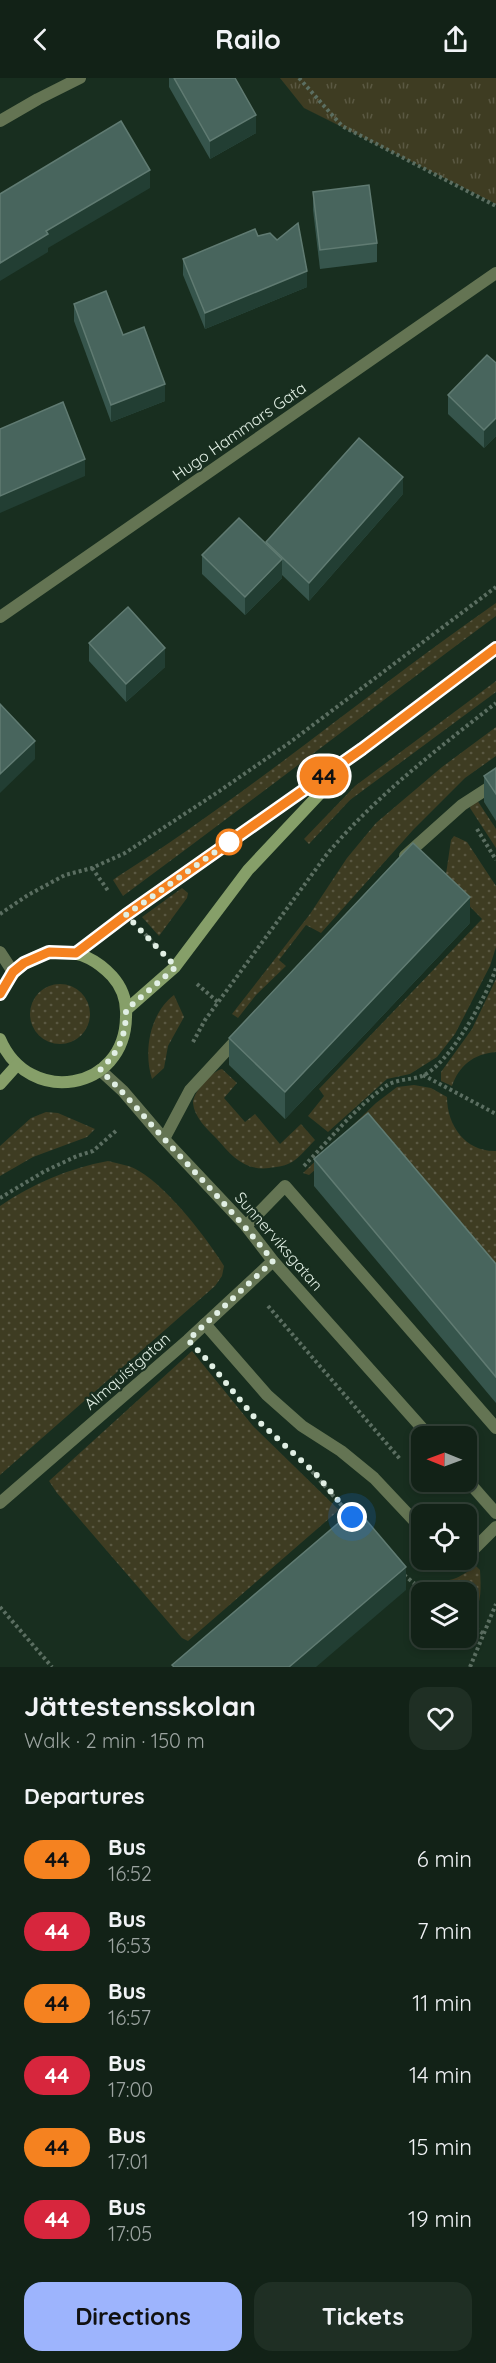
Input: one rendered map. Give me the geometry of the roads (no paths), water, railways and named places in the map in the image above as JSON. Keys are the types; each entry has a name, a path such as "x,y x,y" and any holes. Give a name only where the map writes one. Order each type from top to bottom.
{"street":[{"path":"0,121 80,78"},
{"name":"Hugo Hammars Gata","path":"0,617 496,273"},
{"path":"76,953 126,915 362,749 496,648"},
{"path":"126,1010 176,967 248,870 362,749"},
{"path":"393,870 409,852 462,805 496,783"},
{"path":"0,952 13,972"},
{"path":"0,994 13,972 30,960 49,952 76,953 105,968 116,980 123,994 126,1010 124,1037 118,1049 100,1070 75,1081 62,1083 34,1077 17,1065 5,1050 0,1039"},
{"path":"164,1139 190,1090 247,1029"},
{"path":"0,1083 17,1065"},
{"name":"Sunnerviksgatan","path":"100,1070 123,1091 164,1139 246,1226 273,1261 420,1426"},
{"path":"246,1226 285,1186 496,1428"},
{"name":"Almquistgatan","path":"0,1503 205,1324 273,1261"},
{"path":"205,1324 267,1395 302,1426 341,1451 374,1478 411,1517"},
{"path":"477,1491 496,1513"},
{"path":"477,1547 496,1527"}]}
